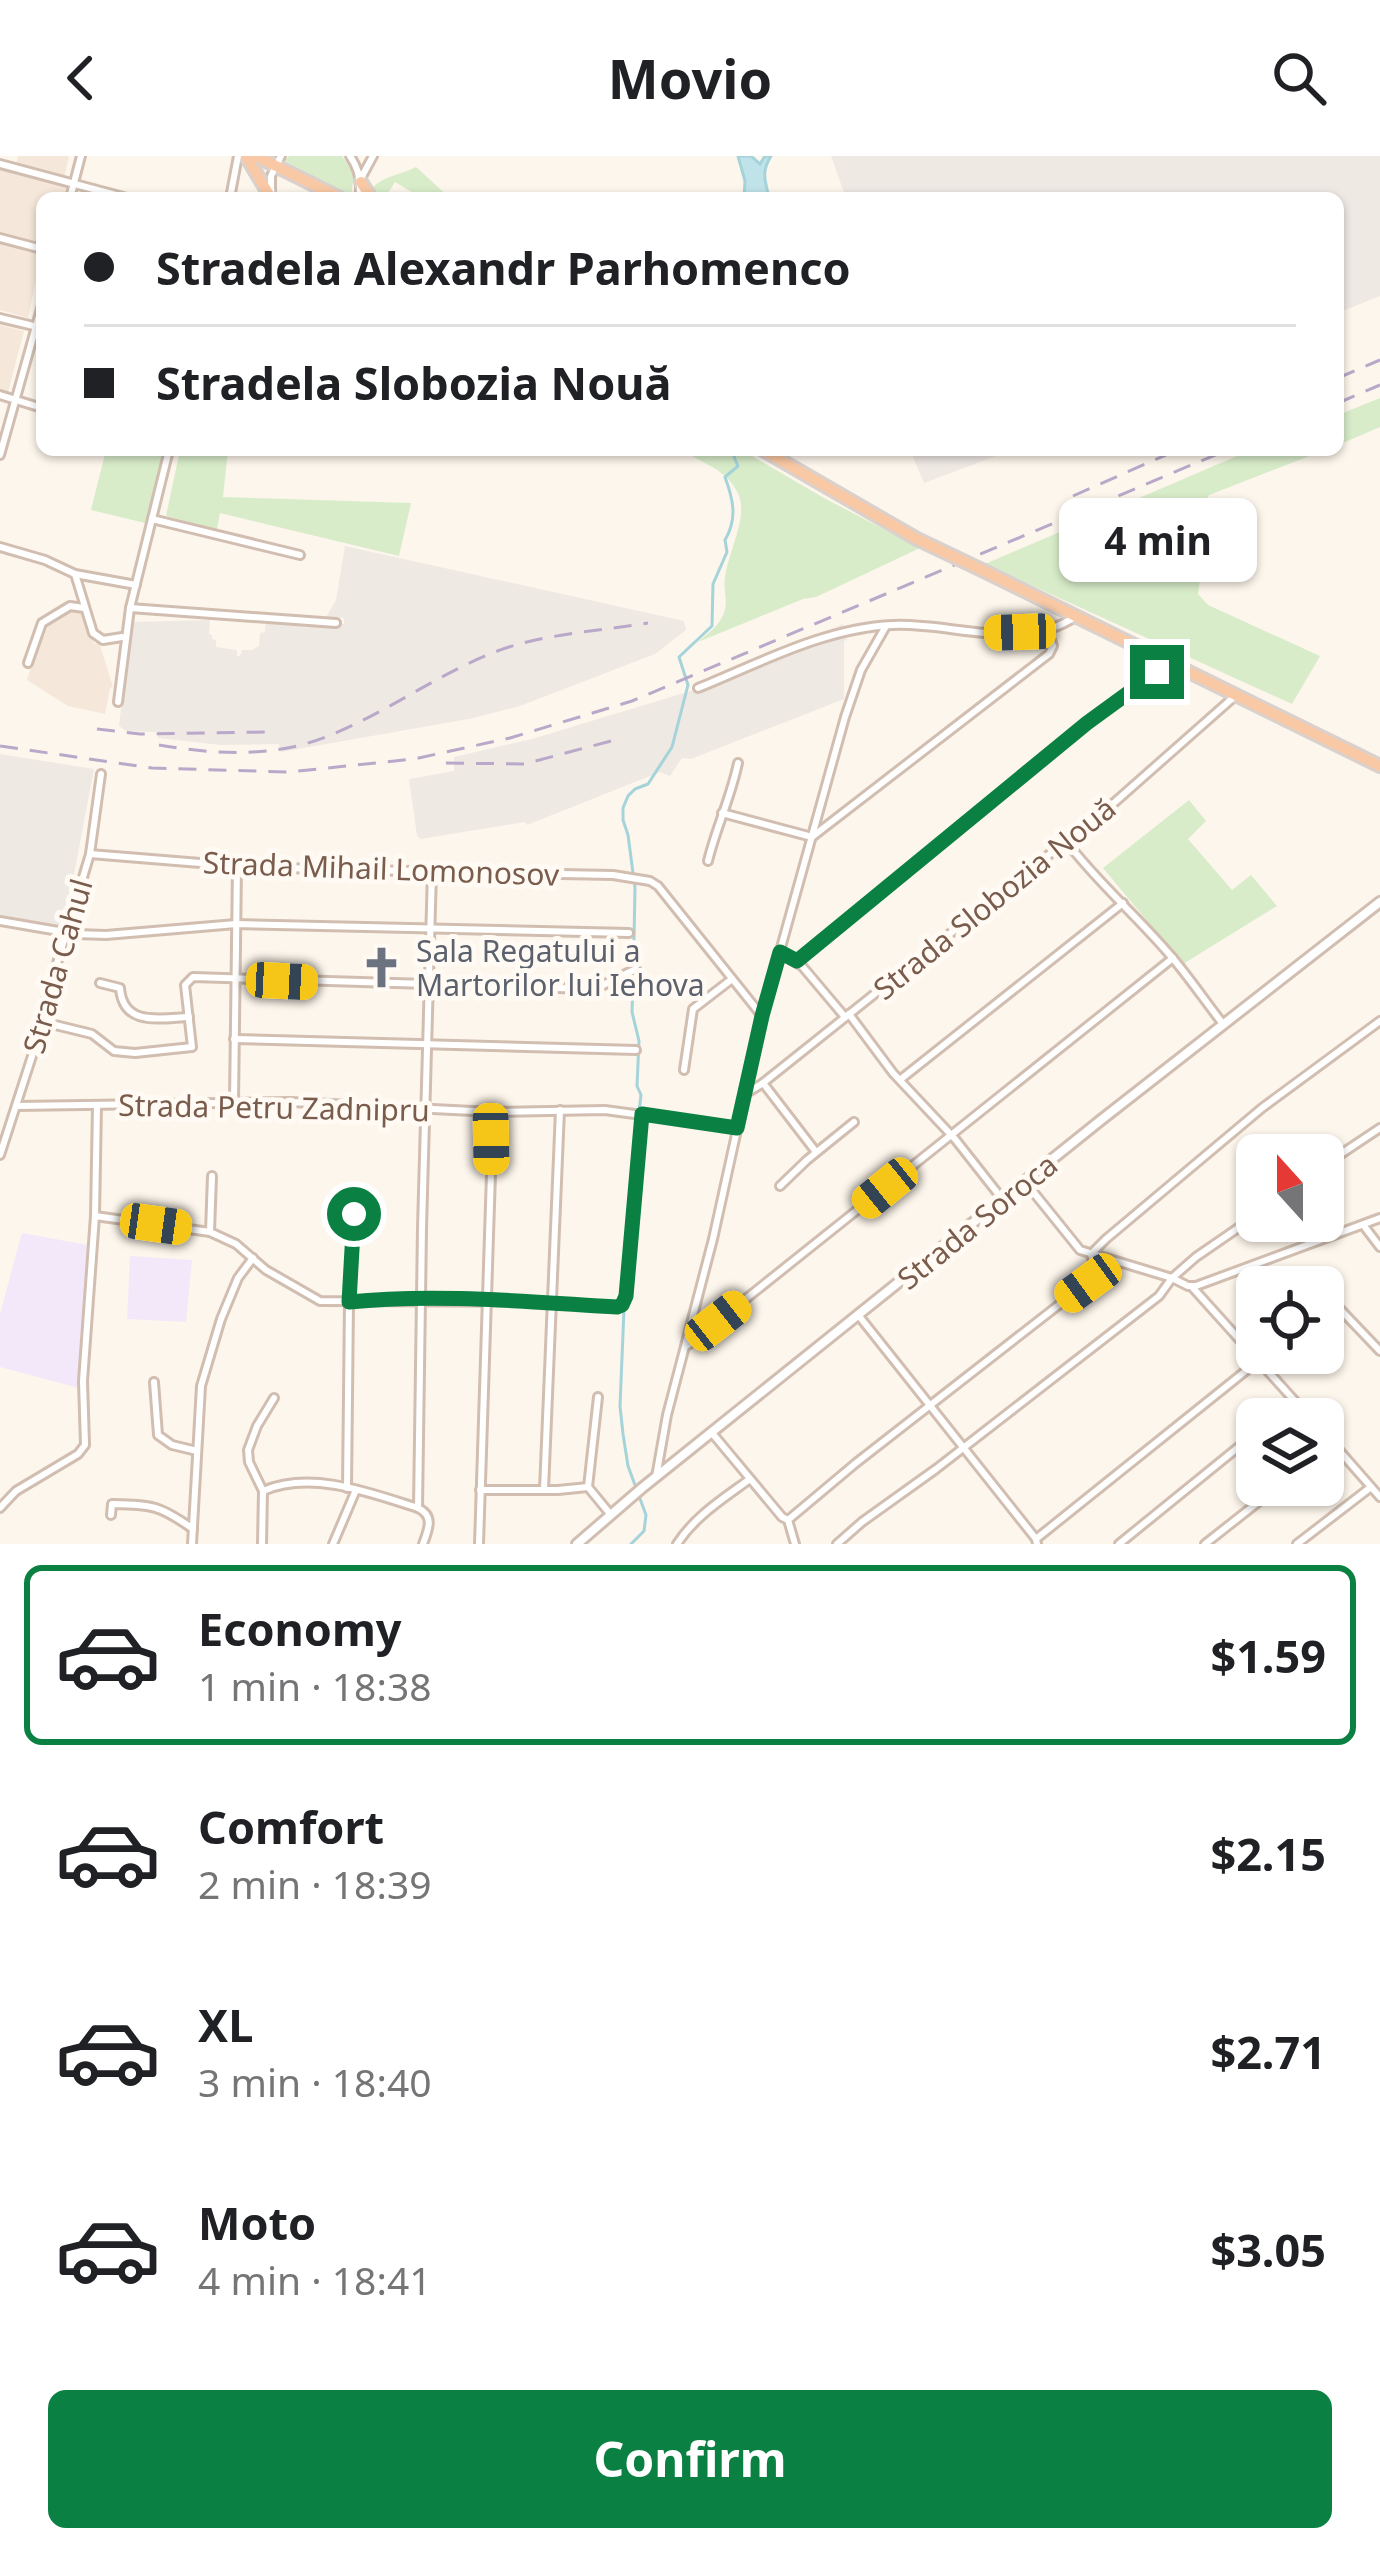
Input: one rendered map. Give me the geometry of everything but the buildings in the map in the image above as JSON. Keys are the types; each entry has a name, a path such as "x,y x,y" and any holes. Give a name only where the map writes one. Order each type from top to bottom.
{"highway":[{"path":"242,156 267,192"},
{"path":"256,156 278,160 330,192"},
{"path":"361,181 367,192"},
{"path":"773,456 917,539 1380,766"}],"street":[{"path":"72,192 81,156"},
{"path":"232,192 242,156"},
{"path":"350,156 361,181"},
{"path":"360,192 373,156"},
{"path":"271,192 278,160"},
{"path":"0,164 104,192"},
{"path":"0,238 36,247"},
{"path":"0,318 36,326"},
{"path":"0,454 36,337"},
{"path":"0,395 36,406"},
{"path":"118,702 130,608 168,456"},
{"path":"152,518 300,555"},
{"path":"0,548 75,574 136,585"},
{"path":"75,574 91,630 98,638 113,640 125,634"},
{"path":"28,663 43,621 70,605 84,608"},
{"path":"130,608 336,623"},
{"path":"698,688 832,634 886,626 992,633 1047,629 1059,628 1076,616"},
{"path":"656,1477 762,1016 856,684 886,626"},
{"path":"812,837 1049,654 1053,646 1047,629"},
{"path":"797,961 1087,723 1172,664"},
{"name":"Strada Slobozia Nouă","path":"745,1094 1066,841 1236,695"},
{"path":"708,861 738,763"},
{"name":"Strada Cahul","path":"0,1155 90,854 101,775"},
{"path":"722,813 812,837"},
{"path":"1066,841 1093,876 1173,958 1224,1025"},
{"name":"Strada Mihail Lomonosov","path":"90,854 237,866 613,874 650,881 732,979"},
{"path":"234,1102 237,866"},
{"path":"418,1508 432,871"},
{"name":"Strada Soroca","path":"577,1544 1380,902"},
{"path":"901,1079 1123,903"},
{"path":"0,921 106,935 236,924 629,933"},
{"path":"780,952 797,961 847,1016 1004,1201"},
{"path":"685,1347 1173,958"},
{"path":"43,1022 92,1034 114,1051 136,1053 192,1047 185,985 193,977 589,989 636,968"},
{"path":"684,1070 693,1009 732,979 762,1016"},
{"path":"100,982 120,988 126,1010 134,1015 189,1017"},
{"path":"1091,1254 1262,1108 1380,1021"},
{"path":"234,1039 636,1050"},
{"path":"763,1083 816,1152"},
{"name":"Strada Petru Zadnipru","path":"16,1106 291,1102 493,1112 605,1110 737,1128"},
{"name":"Strada Petru Zadnipru","path":"0,1508 16,1491 86,1445 82,1381 95,1216 97,1105"},
{"path":"544,1490 560,1110"},
{"path":"478,1544 493,1112"},
{"path":"95,1216 210,1232 236,1244 266,1270 314,1299 620,1306 626,1300 642,1114"},
{"path":"780,1186 854,1122"},
{"path":"1344,1152 1380,1128"},
{"path":"210,1232 212,1176"},
{"path":"1026,1183 1083,1252 1192,1287 1236,1336"},
{"path":"333,1544 351,1489 349,1302 354,1214"},
{"path":"1192,1287 1380,1218"},
{"path":"1363,1225 1380,1247"},
{"path":"837,1544 1159,1296 1196,1257 1236,1229"},
{"path":"788,1520 1093,1279 1091,1254"},
{"path":"192,1544 201,1387 225,1309 242,1270 253,1258"},
{"path":"1344,1313 1380,1351"},
{"path":"860,1316 1037,1542 1242,1374"},
{"path":"1269,1374 1290,1398"},
{"path":"154,1382 160,1438 197,1451"},
{"path":"598,1397 588,1487 611,1515"},
{"path":"262,1544 263,1491 248,1450 274,1398"},
{"path":"712,1433 788,1520 795,1544"},
{"path":"1119,1544 1236,1449"},
{"path":"1344,1456 1380,1498"},
{"path":"677,1544 709,1509 750,1479"},
{"path":"263,1491 297,1483 351,1489 418,1508 430,1520 423,1544"},
{"path":"480,1490 588,1487"},
{"path":"1297,1544 1371,1487"},
{"path":"111,1515 112,1504 148,1504 170,1512 193,1529"},
{"path":"1205,1544 1253,1506"}],"shaded area":[{"path":"18,156 69,156 64,178 16,164"},
{"path":"831,156 1380,156 1380,296 1344,311 1344,192 844,192"},
{"path":"0,170 69,188 68,192 36,192 36,243 0,234"},
{"path":"0,243 36,252 28,318 0,310"},
{"path":"0,325 24,331 8,392 0,390"},
{"path":"913,456 996,456 924,483"},
{"path":"345,546 684,621 686,630 655,654 520,706 281,752 279,744 221,745 158,738 158,732 126,731 119,726 131,622 210,620 209,634 216,647 237,650 237,656 259,646 266,620 344,624 344,618 326,617 336,600"},
{"path":"76,607 94,644 99,642 113,687 105,714 68,706 27,680 43,625"},
{"path":"843,624 847,640 844,699 691,759 682,758 670,776 660,772 527,825 417,836 409,779 454,771 454,757 532,739 697,689"},
{"path":"0,754 94,769 64,927 0,919"},
{"path":"22,1233 88,1245 79,1388 0,1367 0,1314"},
{"path":"130,1256 192,1260 186,1322 127,1319"}],"green space":[{"path":"289,156 342,156 354,173 352,192 340,192 285,161"},
{"path":"416,167 443,192 411,192 395,182 389,192 375,192 373,187"},
{"path":"1380,398 1380,427 1344,442 1344,413"},
{"path":"104,456 162,456 145,523 91,510"},
{"path":"179,456 227,456 223,497 411,503 399,556 220,513 217,529 166,516"},
{"path":"693,456 752,456 920,548 816,597 698,642 725,610 725,578 739,526 739,496 715,468"},
{"path":"1237,456 1310,456 1209,495 1202,508 1205,545 1198,594 1208,605 1320,656 1292,704 985,564"},
{"path":"1189,800 1206,821 1188,839 1232,890 1251,875 1277,906 1183,964 1103,868"}],"water":[{"path":"738,156 751,156 760,164 771,156 765,172 768,192 744,192"}],"waterway":[{"path":"623,1295 641,1095 630,957 635,888 623,808 635,789 648,784 672,747 688,685 679,657 712,626 713,584 727,552 725,540 733,516 725,477 738,466 735,456"},
{"path":"624,1309 620,1406 628,1466 646,1515 644,1531 631,1544"}],"railway":[{"path":"1344,375 1380,360"},
{"path":"1344,400 1380,385"},
{"path":"1073,496 1163,456"},
{"path":"0,746 152,768 289,772 414,759 510,738 632,701 1213,456"},
{"path":"159,745 232,752 305,744 354,725 495,652 551,637 648,623"},
{"path":"97,729 140,734 265,732"},
{"path":"446,763 524,764 611,741"}],"place":[{"name":"Sala Regatului a Martorilor lui Iehova","path":"382,967"}],"route":[{"path":"354,1214 349,1302 552,1302 617,1307 625,1303 642,1114 737,1128 780,952 797,961 1087,723 1157,672"}]}
